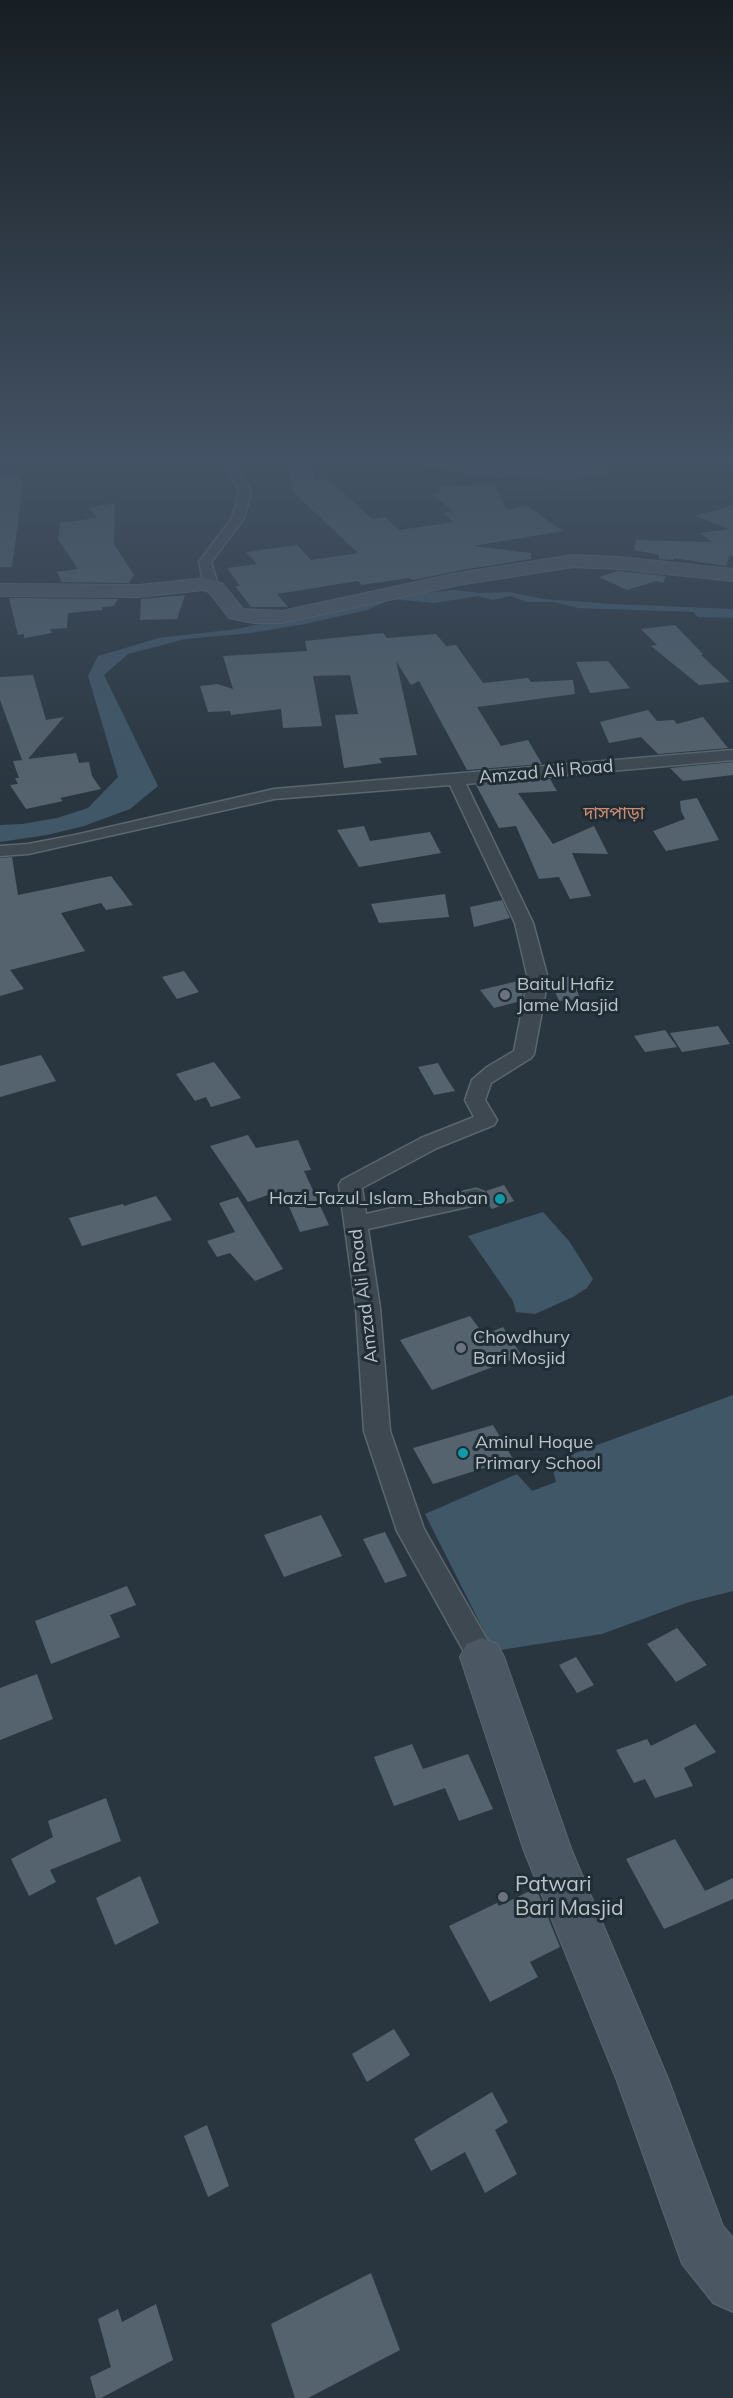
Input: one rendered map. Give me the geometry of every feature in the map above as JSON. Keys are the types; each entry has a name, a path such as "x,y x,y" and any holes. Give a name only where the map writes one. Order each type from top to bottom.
{"main road":[{"path":"0,590 139,591 200,584 211,585 216,588 236,614 254,617 282,617 458,579 517,570"},
{"path":"684,570 733,575"},
{"path":"482,1657 548,1851 643,2081 702,2244 733,2283"}],"street":[{"path":"207,570 211,585"},
{"name":"Amzad Ali Road","path":"482,1657 411,1531 377,1431 368,1308 350,1185 429,1143 486,1120 475,1100 482,1080 524,1054 538,979 524,923 456,780 733,755"},
{"path":"0,850 28,849 66,842 274,794 456,780"},
{"path":"356,1224 476,1197"}],"water":[{"path":"453,590 481,593 509,592 544,599 612,604 733,609 733,618 698,617 693,612 578,608 554,602 527,602 511,596 493,600 478,596 434,603 392,599 367,610 305,624 250,633 185,639 128,654 104,675 158,786 130,809 84,826 47,835 0,842 0,825 57,818 88,808 118,777 88,676 98,656 159,638 237,629 387,596"},
{"path":"543,1212 569,1241 593,1279 587,1288 573,1297 535,1314 516,1312 513,1301 468,1236"},
{"path":"733,1395 733,1591 689,1602 602,1634 494,1651 425,1514 517,1474 532,1491 556,1482 551,1462"}],"building":[{"path":"131,570 134,575 129,583 62,582 57,572"},
{"path":"228,570 463,570 413,580 409,578 362,585 358,581 277,594 288,607 251,607 235,586 240,586"},
{"path":"618,571 666,576 663,583 656,581 627,590 599,577"},
{"path":"185,595 177,619 140,620 141,599"},
{"path":"9,598 118,599 114,606 102,607 102,610 68,613 67,628 50,629 52,633 24,638 24,634 18,635"},
{"path":"675,625 703,654 701,655 730,682 699,685 651,646 657,645 641,629"},
{"path":"383,633 387,638 436,634 446,646 456,645 483,683 528,678 531,682 573,680 575,694 477,707 501,746 528,740 542,764 467,770 419,681 411,685 396,661 417,755 379,758 382,763 344,768 335,715 358,714 350,675 313,676 322,726 283,728 281,709 231,715 230,711 208,712 200,686 217,684 233,689 223,656 307,651 305,641"},
{"path":"608,661 630,688 590,693 576,662"},
{"path":"33,675 46,720 64,717 28,759 76,753 79,763 89,762 92,776 101,789 60,798 63,801 26,809 10,785 18,784 15,778 19,778 13,761 22,760 0,700 0,677"},
{"path":"648,710 657,721 674,720 677,724 703,717 728,748 658,754 641,737 609,743 600,722"},
{"path":"733,762 733,775 683,781 670,768"},
{"path":"550,779 557,791 518,793 553,844 594,826 608,854 572,853 591,896 570,899 559,877 539,879 516,826 499,828 476,785"},
{"path":"697,798 719,840 666,851 653,831 685,819 680,801"},
{"path":"364,826 370,841 430,832 441,853 359,867 337,830"},
{"path":"12,857 18,895 111,876 133,905 106,910 101,903 61,913 85,951 10,970 24,989 0,996 0,858"},
{"path":"445,894 449,917 379,923 371,904"},
{"path":"502,900 510,918 474,927 470,907"},
{"path":"184,971 199,992 177,999 162,977"},
{"path":"572,976 580,999 559,1001 550,980"},
{"name":"Baitul Hafiz Jame Masjid","path":"522,980 525,983 521,1001 494,1008 480,990"},
{"path":"718,1026 730,1044 682,1052 670,1033"},
{"path":"665,1030 677,1047 645,1052 634,1036"},
{"path":"41,1055 56,1081 0,1097 0,1066"},
{"path":"214,1062 241,1098 211,1107 206,1097 195,1101 176,1074"},
{"path":"438,1063 455,1091 434,1095 418,1067"},
{"path":"248,1135 256,1148 298,1140 311,1170 304,1171 329,1225 300,1232 282,1190 248,1202 210,1146"},
{"name":"Hazi_Tazul_Islam_Bhaban","path":"504,1185 514,1201 492,1209 486,1202 489,1196 486,1191"},
{"path":"156,1196 172,1220 82,1246 69,1218 123,1204 124,1206"},
{"path":"238,1197 283,1269 255,1281 230,1253 217,1257 207,1241 235,1232 219,1203"},
{"name":"Chowdhury Bari Mosjid","path":"470,1316 484,1335 503,1327 522,1356 432,1390 400,1340"},
{"name":"Aminul Hoque Primary School","path":"493,1425 513,1459 433,1484 413,1448"},
{"path":"321,1515 342,1556 284,1577 264,1535"},
{"path":"385,1532 407,1576 385,1583 363,1539"},
{"path":"127,1586 136,1605 110,1615 120,1637 51,1664 35,1621"},
{"path":"677,1628 707,1665 676,1682 647,1644"},
{"path":"576,1657 594,1685 577,1693 559,1665"},
{"path":"37,1674 53,1719 0,1740 0,1688"},
{"path":"695,1724 716,1752 684,1768 693,1786 655,1798 645,1779 634,1783 616,1750 647,1739 651,1746"},
{"path":"412,1744 423,1769 468,1754 493,1809 459,1821 445,1788 394,1806 374,1757"},
{"path":"106,1798 121,1841 50,1870 56,1882 29,1896 11,1859 53,1837 48,1821"},
{"path":"675,1839 705,1891 733,1878 733,1899 664,1929 626,1859"},
{"path":"140,1876 159,1923 115,1945 96,1898"},
{"path":"536,1888 560,1947 530,1962 538,1977 490,2002 449,1926 497,1903 499,1906"},
{"path":"394,2029 410,2055 367,2082 352,2054"},
{"path":"492,2092 508,2122 495,2130 517,2174 485,2193 465,2152 431,2171 414,2139"},
{"path":"207,2125 229,2186 208,2197 184,2136"},
{"path":"371,2273 400,2350 308,2398 295,2398 271,2324"},
{"path":"156,2304 173,2360 101,2398 96,2398 90,2377 111,2367 98,2319 118,2309 122,2322"}],"place":[{"name":"Baitul Hafiz Jame Masjid","path":"505,995"},
{"name":"Hazi_Tazul_Islam_Bhaban","path":"500,1199"},
{"name":"Chowdhury Bari Mosjid","path":"461,1348"},
{"name":"Aminul Hoque Primary School","path":"463,1453"},
{"name":"Patwari Bari Masjid","path":"503,1897"}],"district":[{"name":"দাসপাড়া","path":"614,814"}]}
